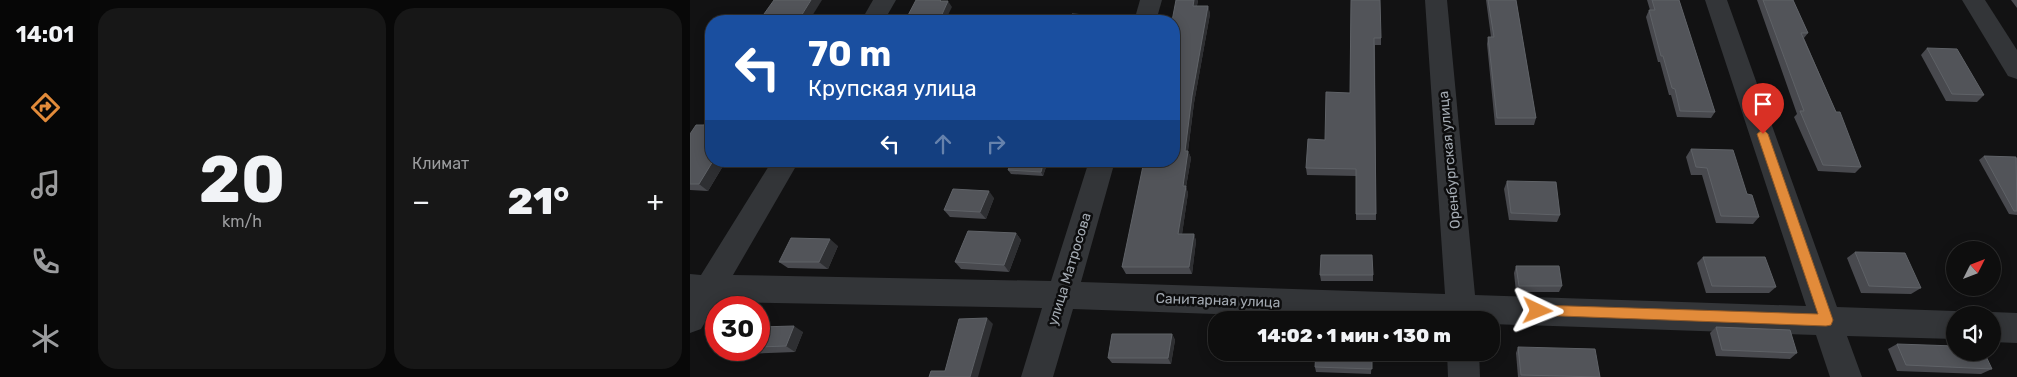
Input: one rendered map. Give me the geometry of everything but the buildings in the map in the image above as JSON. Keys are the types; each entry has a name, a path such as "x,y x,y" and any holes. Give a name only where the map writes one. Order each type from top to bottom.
{"street":[{"path":"876,15 885,0"},
{"path":"1146,15 1151,0"},
{"name":"Оренбургская улица","path":"1436,0 1462,311"},
{"path":"1716,0 1846,377"},
{"path":"1973,0 2017,70"},
{"path":"690,319 699,288 782,167"},
{"name":"улица Матросова","path":"1038,377 1060,295 1100,167"},
{"name":"Санитарная улица","path":"699,288 1060,295 1399,311"},
{"name":"Санитарная улица","path":"1500,315 1826,320 1946,325"},
{"path":"2001,327 2017,328"},
{"path":"1463,361 1464,377"}],"route":[{"path":"1538,311 1826,320 1763,134"}]}
